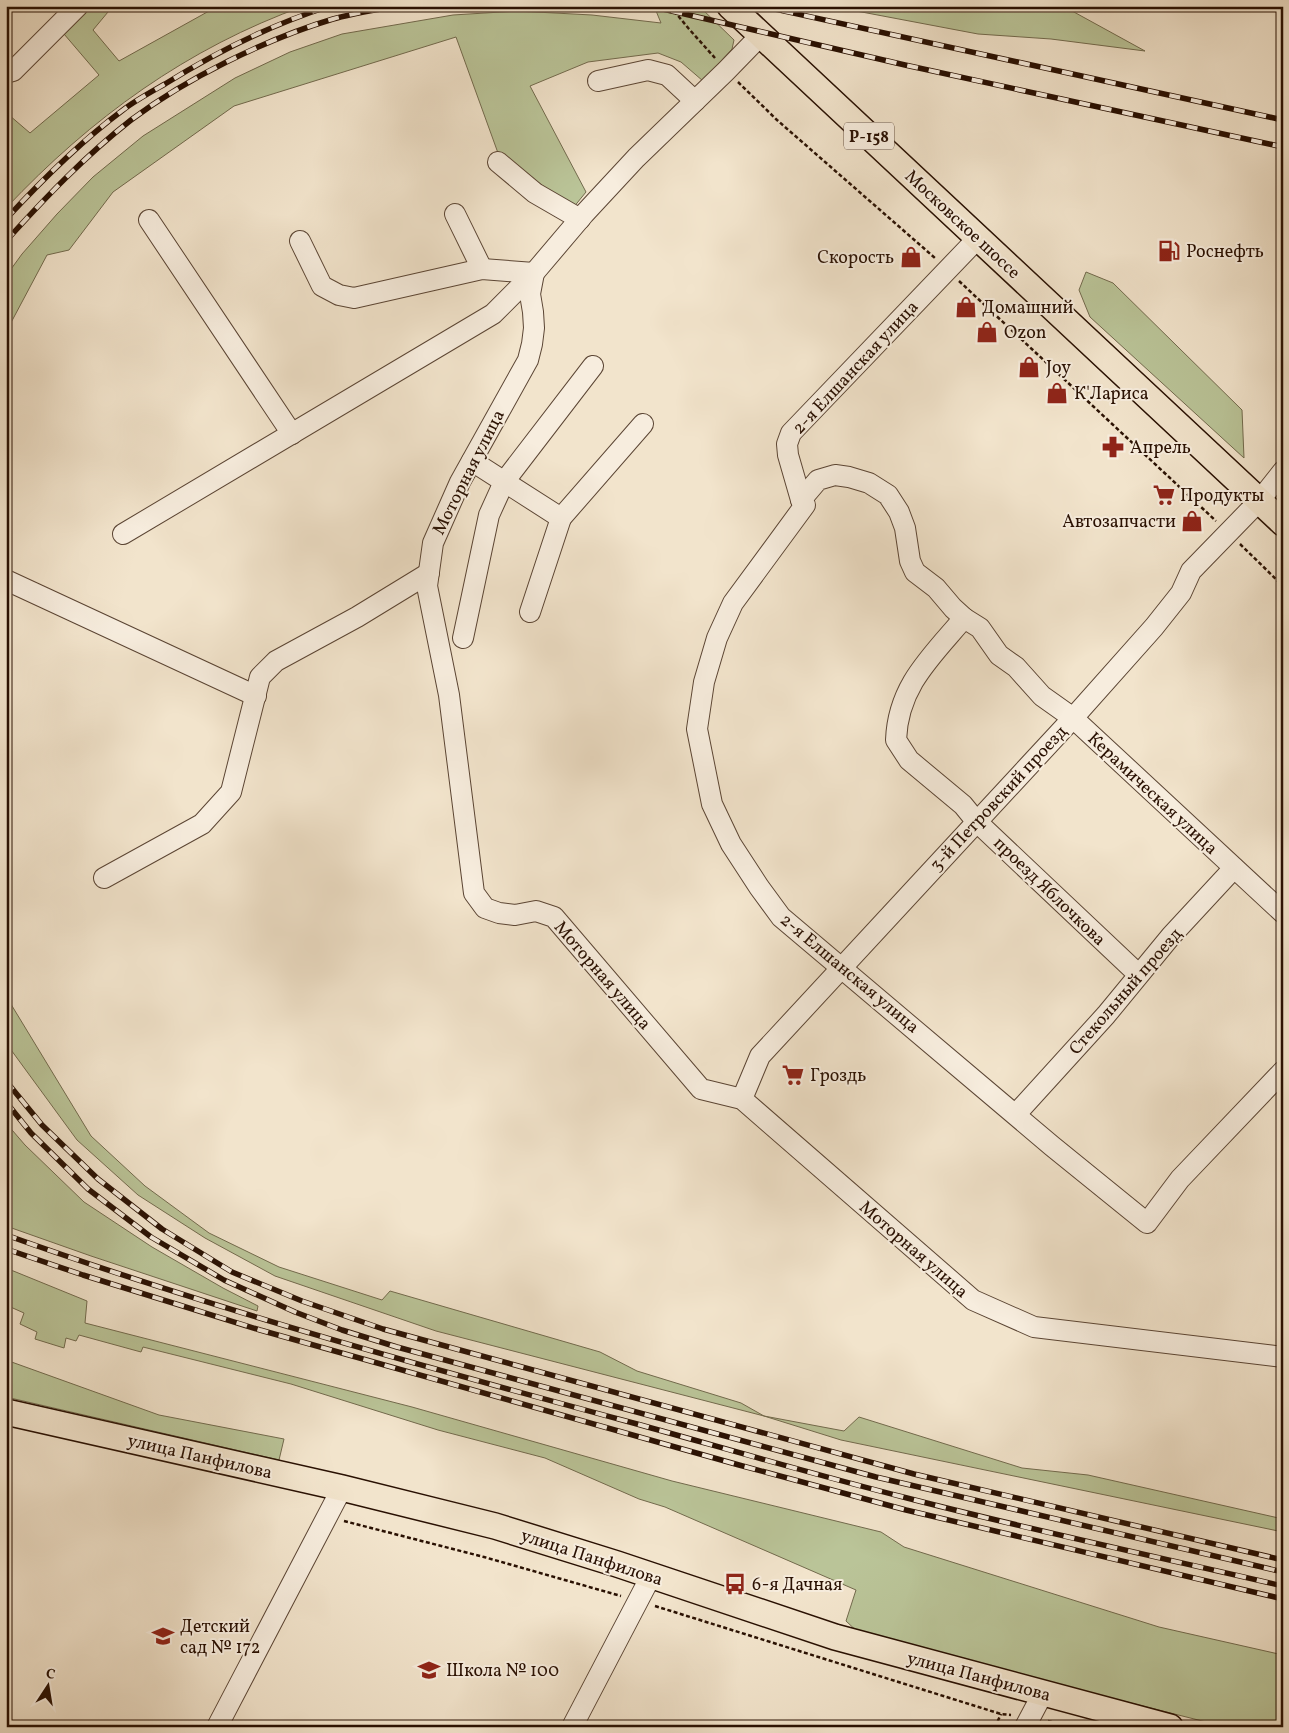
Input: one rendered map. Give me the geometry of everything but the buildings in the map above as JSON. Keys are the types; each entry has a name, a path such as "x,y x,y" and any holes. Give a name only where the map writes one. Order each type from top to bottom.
{"main road":[{"name":"Московское шоссе","path":"730,6 1283,523"},
{"name":"улица Панфилова","path":"6,1412 342,1488 496,1526 835,1637 1170,1727"}],"street":[{"path":"10,72 78,6"},
{"path":"123,534 493,314 534,273 636,158 761,35"},
{"path":"598,81 648,70 667,75 695,100"},
{"path":"498,162 535,193 580,219"},
{"path":"455,214 482,269"},
{"path":"149,220 292,434"},
{"name":"2-я Елшанская улица","path":"978,238 791,433 787,444 788,454 801,500 805,505 732,603 717,638 704,682 697,729 712,804 731,844 781,917 1052,1146 1147,1223 1180,1179 1283,1071"},
{"path":"300,241 322,286 339,295 354,298 482,269 534,273"},
{"name":"Моторная улица","path":"534,273 530,294 534,328 528,360 460,482 433,543 428,573 427,586 449,695 474,893 485,908 499,913 515,915 536,910 554,917 701,1088 742,1100 973,1300 1034,1327 1283,1357"},
{"path":"462,638 489,515 504,482 593,366"},
{"path":"530,612 560,518 643,424"},
{"path":"472,462 560,518"},
{"name":"3-й Петровский проезд","path":"742,1100 760,1056 1073,718 1154,627 1181,593 1191,571 1260,500 1283,471"},
{"name":"Керамическая улица","path":"801,500 818,480 835,475 849,476 869,483 888,495 900,512 905,528 910,561 915,572 936,588 964,618 980,628 999,655 1016,667 1042,696 1073,718 1283,913"},
{"path":"104,878 202,824 231,792 260,677 276,660 357,617 428,573"},
{"path":"6,580 256,696"},
{"name":"проезд Яблочкова","path":"964,618 911,683 900,709 896,740 909,760 964,805 976,821 1138,974"},
{"name":"Стекольный проезд","path":"1016,1114 1106,1015 1171,936 1234,868"},
{"path":"217,1727 342,1488"},
{"path":"572,1727 651,1576"},
{"path":"1025,1727 1043,1693"}],"path":[{"path":"670,6 688,30 726,71 777,120 947,269 1283,586"},
{"path":"327,1517 484,1557 638,1601 1001,1714 995,1727"}],"green space":[{"path":"89,6 113,6 93,30 119,61 218,6 304,6 261,23 220,43 143,89 72,144 6,208 6,119 9,115 30,133 99,75 64,34"},
{"path":"654,6 699,6 734,40 732,49 703,81 681,62 658,53 588,62 530,86 586,192 573,208 498,153 456,37 234,106 113,192 69,250 47,255 6,332 6,276 22,254 57,214 93,177 143,136 235,78 290,52 342,34 453,15 517,11 592,15 661,23"},
{"path":"830,6 1063,6 1145,51 1051,39 978,34"},
{"path":"1086,272 1113,283 1242,410 1244,458 1090,317 1079,290"},
{"path":"6,996 91,1136 145,1186 209,1233 279,1267 382,1300 390,1291 600,1352 637,1371 741,1403 764,1416 436,1331 275,1276 205,1238 138,1195 77,1140 6,1043"},
{"path":"6,1123 25,1145 84,1202 152,1247 258,1306 257,1311 6,1226"},
{"path":"6,1268 87,1301 85,1323 412,1407 672,1481 881,1532 904,1547 1159,1627 1283,1655 1283,1727 1226,1727 861,1635 846,1621 856,1590 665,1507 639,1499 545,1458 438,1430 291,1384 143,1347 141,1352 79,1335 76,1341 66,1338 64,1348 35,1339 37,1332 20,1324 24,1313 6,1305"},
{"path":"6,1360 159,1415 284,1439 279,1460 6,1397"},
{"path":"764,1416 844,1431 859,1417 1022,1468 1088,1475 1283,1519 1283,1532 841,1440"}],"railway":[{"path":"6,219 77,148 133,103 205,61 265,30 330,6"},
{"path":"6,241 51,193 98,148 131,120 177,89 228,61 307,27 357,13 396,6"},
{"path":"650,6 905,65 1283,147"},
{"path":"761,6 1283,120"},
{"path":"6,1081 42,1125 98,1179 162,1229 232,1272 302,1301 383,1329 914,1474 1283,1560"},
{"path":"6,1102 31,1133 88,1189 151,1237 224,1280 295,1312 342,1330 397,1347 876,1477 1283,1572"},
{"path":"6,1235 162,1288 320,1336 805,1471 1000,1521 1283,1586"},
{"path":"6,1249 260,1330 739,1465 906,1510 1283,1599"}],"place":[{"name":"Роснефть","path":"1169,251"},
{"name":"Скорость","path":"911,257"},
{"name":"Домашний","path":"966,307"},
{"name":"Ozon","path":"987,332"},
{"name":"Joy","path":"1029,367"},
{"name":"К'Лариса","path":"1057,393"},
{"name":"Апрель","path":"1113,447"},
{"name":"Продукты","path":"1164,495"},
{"name":"Автозапчасти","path":"1192,521"},
{"name":"Гроздь","path":"793,1075"},
{"name":"6-я Дачная","path":"735,1584"},
{"name":"Детский сад № 172","path":"163,1636"},
{"name":"Школа № 100","path":"429,1670"}]}
